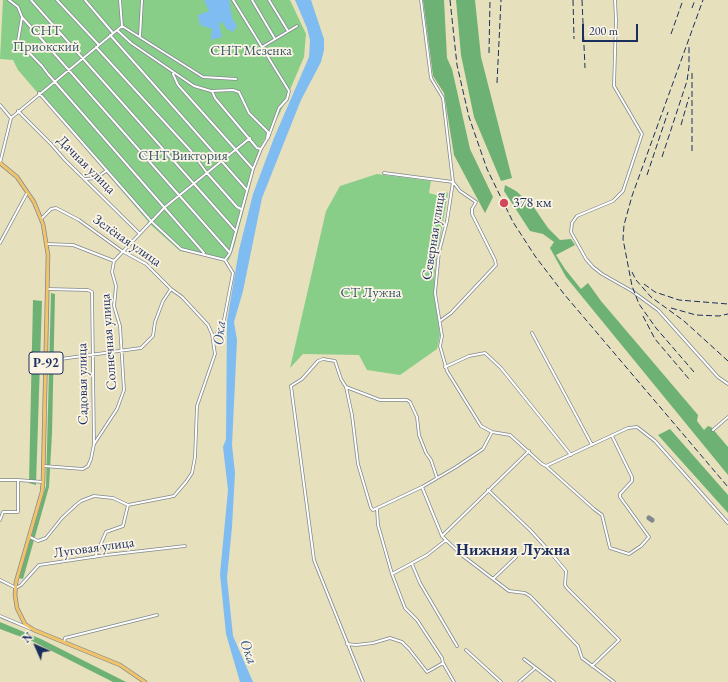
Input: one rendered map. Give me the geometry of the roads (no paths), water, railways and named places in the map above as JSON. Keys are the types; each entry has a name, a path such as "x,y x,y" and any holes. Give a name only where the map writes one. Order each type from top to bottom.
{"main road":[{"name":"Р-92","path":"0,163 17,177 28,191 42,219 47,244 44,482 16,588 16,602 19,614 25,624 34,630 125,668 145,682"}],"street":[{"path":"9,0 18,7 22,17 230,252"},
{"path":"31,0 235,230"},
{"path":"57,0 191,151 207,173 241,209"},
{"path":"85,0 113,33"},
{"path":"120,0 122,26"},
{"path":"140,36 142,0"},
{"path":"225,260 230,252 253,169 279,108 287,99 289,91 233,0"},
{"path":"252,0 275,38"},
{"path":"269,0 288,31"},
{"name":"Северная улица","path":"421,0 431,78 443,98 453,182 447,221 437,267 435,293 442,336 440,346 445,367 481,426 492,432 510,435 602,515 610,548 627,555 641,546 649,537 620,497 620,494 632,481 632,477 612,436"},
{"path":"615,0 616,20 614,86 642,134 623,191 613,200 577,216 572,223 571,232 586,259 593,267 602,274 632,291 658,310 718,377 728,384"},
{"path":"22,17 18,41 34,56 54,81 205,254"},
{"path":"0,163 11,118 39,93 122,26"},
{"path":"122,26 203,77 236,79"},
{"path":"262,47 297,26"},
{"path":"117,30 131,43 173,74 194,86 212,91 233,90 239,92 249,112 268,132 267,139"},
{"path":"110,35 247,190"},
{"path":"173,74 178,85 253,169"},
{"path":"212,91 257,148 261,149"},
{"path":"39,93 151,221 181,250 205,254 225,260 234,273 224,320 215,337 212,334"},
{"path":"0,105 11,118"},
{"name":"Дачная улица","path":"18,111 139,233"},
{"path":"47,244 73,245 114,261 165,207 250,138"},
{"path":"86,179 96,178 106,170"},
{"path":"384,173 453,182 460,191 476,202 472,209 472,214 496,264 451,313 440,321"},
{"path":"0,243 28,191"},
{"name":"Зелёная улица","path":"42,219 51,209 56,208 79,220 122,251 146,264 171,289 182,297 210,329 212,334 214,354 197,406 192,473 174,496 128,505"},
{"name":"Солнечная улица","path":"94,444 117,409 123,396 124,383 120,326 114,306 116,286 112,272 114,261"},
{"name":"Садовая улица","path":"44,466 81,469 86,468 93,456 94,444 92,292 88,290 47,289"},
{"path":"46,361 141,348 152,338 163,301 171,289"},
{"path":"532,333 592,445"},
{"path":"445,367 469,356 485,353 501,368 571,455"},
{"path":"363,682 346,644 314,560 290,389 293,383 302,379 318,361 323,359 335,361 341,379 346,387 352,415 358,464 371,508 373,510 422,487 483,449 492,432"},
{"path":"346,387 380,400 407,400 410,402 417,417 426,453 431,460 437,478"},
{"path":"713,430 728,417"},
{"path":"546,466 634,426 655,441 728,523"},
{"path":"442,536 529,451"},
{"path":"0,480 44,482"},
{"path":"0,520 3,512 18,512 18,480"},
{"path":"422,487 442,536 463,556 509,591 525,593 530,596 578,646 582,658 614,682"},
{"path":"488,490 530,530 551,553 566,571 565,584 567,588 619,640 592,666"},
{"path":"30,537 38,541 46,538 62,518 81,501 94,496 113,498 128,505 123,526 106,532 95,557"},
{"path":"377,509 378,525 392,574 405,608 417,620 442,658 443,663 454,682"},
{"path":"392,574 436,549 446,540"},
{"name":"Луговая улица","path":"16,588 39,565 185,546"},
{"path":"493,579 516,557"},
{"path":"412,564 420,583 457,646"},
{"path":"0,580 16,588"},
{"path":"64,642 65,638 157,615"},
{"path":"0,616 34,630"},
{"path":"346,644 356,645 390,638 402,642 409,648 428,672 443,663"},
{"path":"466,650 502,682"},
{"path":"524,659 534,669 554,682"},
{"path":"519,682 534,669"}],"water":[{"path":"204,0 229,0 232,18 237,26 233,32 227,29 221,21 219,24 222,37 211,40 212,29 200,25 198,15 209,11"},
{"path":"295,0 311,0 324,39 324,50 321,62 301,100 262,198 243,291 234,322 237,340 232,445 235,473 227,578 233,636 253,682 240,682 226,634 220,574 228,490 223,447 226,439 227,321 239,250 253,194 274,138 309,57 310,40 307,28"}],"railway":[{"path":"450,0 457,65 469,117 487,169 513,222 535,256 564,294 728,487"},
{"path":"489,53 490,0"},
{"path":"497,83 501,0"},
{"path":"573,0 574,39"},
{"path":"582,0 585,68"},
{"path":"671,34 683,0"},
{"path":"692,8 695,0"},
{"path":"694,372 656,328 639,304 632,286 623,239 624,225 632,196 703,0"},
{"path":"662,157 687,81 689,67 689,44"},
{"path":"692,73 692,153"},
{"path":"681,125 689,97"},
{"path":"647,175 668,112"},
{"path":"632,272 636,280 651,297 684,321 728,361"},
{"path":"644,284 655,292 679,300 728,304"},
{"path":"671,308 696,315 719,316 728,314"},
{"path":"643,316 655,339 689,379"}],"place":[{"name":"378 км","path":"504,203"}],"district":[{"name":"Нижняя Лужна","path":"513,551"}],"park label":[{"name":"СНТ Приокский","path":"46,40"},
{"name":"СНТ Мезенка","path":"251,51"},
{"name":"СНТ Виктория","path":"183,156"},
{"name":"СТ Лужна","path":"371,293"}],"water label":[{"name":"Ока","path":"220,333"},
{"name":"Ока","path":"248,652"}]}
